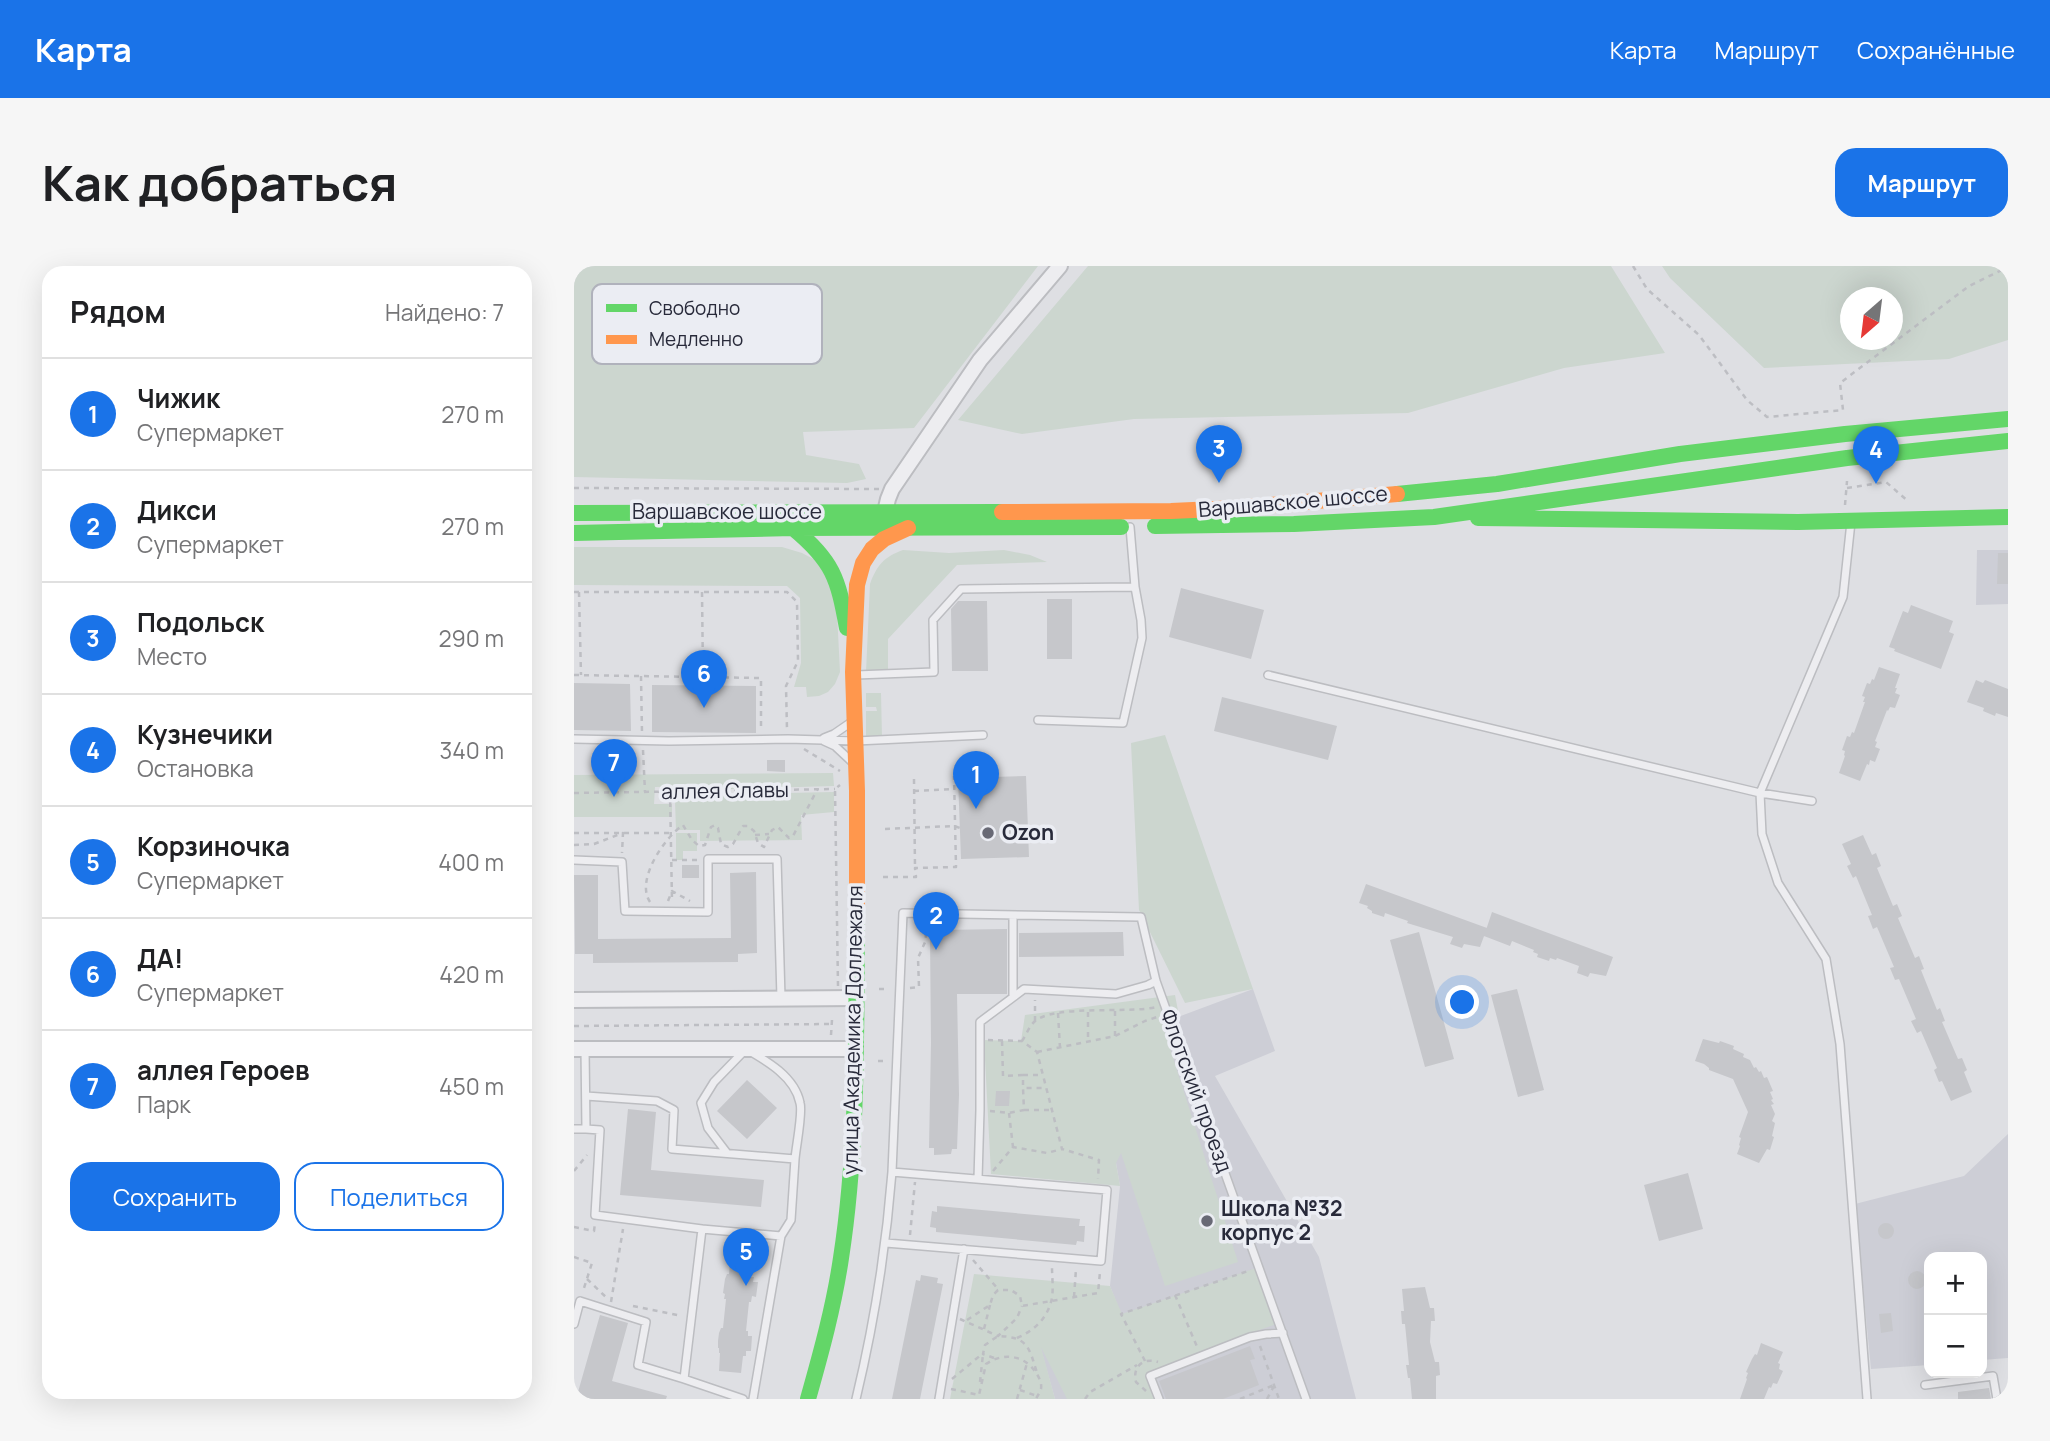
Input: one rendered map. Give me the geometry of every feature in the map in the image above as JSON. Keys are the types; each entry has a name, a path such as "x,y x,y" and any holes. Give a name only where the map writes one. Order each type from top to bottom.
{"main road":[{"name":"Варшавское шоссе","path":"574,513 1171,511 1237,508 1497,484 1680,454 1845,434 2008,419"},
{"name":"Варшавское шоссе","path":"574,533 793,528 1294,524 1434,517 1857,457 2008,441"},
{"path":"1434,517 1798,522 1848,516 1929,519 2008,517"},
{"name":"улица Академика Доллежаля","path":"808,1399 820,1358 841,1259 849,1186 856,998 856,741 852,657 856,595 859,572 871,549 884,537 909,527"},
{"name":"улица Академика Доллежаля","path":"793,528 816,547 832,567 837,579 852,657"}],"street":[{"path":"885,512 892,489 980,360 1060,266"},
{"path":"574,1000 856,998"},
{"path":"580,1049 855,1049"}],"lane":[{"path":"1848,516 1843,597 1760,793 1762,834 1778,883 1826,959 1840,1044 1867,1399"},
{"path":"1038,720 1123,723 1142,638 1130,527"},
{"path":"852,675 934,671 933,620 961,589 1135,587"},
{"path":"1268,675 1760,793 1812,801"},
{"path":"820,740 854,720"},
{"path":"574,739 856,741 983,735"},
{"path":"820,740 835,746 856,765"},
{"path":"574,860 622,862 625,911 708,912 708,859 777,859 781,998"},
{"path":"856,1399 871,1339 886,1243 892,1172 903,913 1015,915 1013,997"},
{"name":"Флотский проезд","path":"1015,915 1141,917 1156,981 1306,1399"},
{"path":"982,1179 980,1022 1024,989 1116,993 1156,981"},
{"path":"580,1049 586,1096 586,1129"},
{"path":"727,1153 708,1128 701,1102 714,1082 746,1049 788,1078 801,1103 791,1220 781,1236 752,1399"},
{"path":"586,1096 657,1101 674,1110 672,1149 795,1159"},
{"path":"574,1129 600,1130 595,1215 781,1236"},
{"path":"886,1243 1101,1261 1107,1190 892,1172"},
{"path":"684,1379 702,1229"},
{"path":"939,1399 964,1249"},
{"path":"574,1324 577,1300 646,1322 638,1365 743,1399"},
{"path":"1159,1399 1150,1376 1256,1336 1283,1333"},
{"path":"1925,1385 1993,1376 1997,1399"}],"path":[{"path":"1633,266 1647,289 1699,335 1747,400 1767,417 1843,410 1840,383 1969,286 2008,267"},
{"path":"1847,481 1848,516"},
{"path":"1847,488 1886,482 1929,519"},
{"path":"574,488 892,489"},
{"path":"581,676 576,592 787,592 797,602 797,661 786,686 788,739 840,770"},
{"path":"702,592 704,677"},
{"path":"574,675 761,678 761,740"},
{"path":"641,676 645,792"},
{"path":"915,868 956,867 954,776"},
{"path":"883,877 916,877 914,779"},
{"name":"аллея Славы","path":"574,793 835,789 838,989"},
{"path":"914,791 954,789"},
{"path":"755,835 769,834 778,827 786,837 793,836 817,790"},
{"path":"670,792 672,911"},
{"path":"651,903 647,897 646,876 671,833 683,825 699,846 705,845 708,832 715,825 721,844 728,847 733,844 743,827 748,826 758,843 764,847 769,834"},
{"path":"885,829 960,828"},
{"path":"708,832 719,833"},
{"path":"574,833 671,833"},
{"path":"574,845 594,844 622,833"},
{"path":"622,833 622,862"},
{"path":"672,860 708,859"},
{"path":"668,901 672,891"},
{"path":"900,989 919,987 918,958 926,940 924,914"},
{"path":"1037,1052 1115,1036 1157,1017 1161,1013 1148,985"},
{"path":"1022,1041 1035,1021 1035,990"},
{"path":"1035,1021 1058,1013 1115,1008 1144,1010 1156,1007"},
{"path":"1115,1008 1115,1036"},
{"path":"1144,1010 1145,1021"},
{"path":"1088,1012 1088,1042"},
{"path":"1058,1013 1060,1048"},
{"path":"574,1026 832,1022 831,1042"},
{"path":"980,1039 1022,1041 1037,1052 1062,1149"},
{"path":"1002,1041 1003,1076 1042,1075"},
{"path":"1023,1075 1024,1110"},
{"path":"1023,1088 1045,1088"},
{"path":"980,1110 1009,1113 1052,1110"},
{"path":"1009,1113 1013,1147"},
{"path":"982,1179 1013,1147"},
{"path":"1013,1147 1046,1153 1062,1149 1099,1160 1098,1189"},
{"path":"909,1245 916,1174"},
{"path":"574,1227 594,1231 595,1215"},
{"path":"587,1279 611,1302 625,1219"},
{"path":"964,1249 998,1290"},
{"path":"574,1257 592,1263 577,1300"},
{"path":"1017,1338 1032,1331 1051,1301 1052,1257"},
{"path":"1074,1297 1076,1259"},
{"path":"1022,1306 1098,1293 1101,1261"},
{"path":"1145,1361 1121,1314 1259,1267"},
{"path":"984,1329 993,1296 998,1290"},
{"path":"978,1397 985,1345 1017,1318 1022,1306 1020,1296 1011,1290 998,1290"},
{"path":"1175,1296 1199,1352"},
{"path":"625,1305 691,1318"},
{"path":"967,1320 990,1305"},
{"path":"953,1318 967,1320 998,1336 1017,1338 1025,1342 1041,1383 1041,1390 1036,1397 1019,1390"},
{"path":"989,1332 992,1339"},
{"path":"1256,1336 1279,1399"},
{"path":"941,1387 983,1354"},
{"path":"983,1354 993,1358"},
{"path":"978,1397 986,1363 993,1358 1019,1357 1037,1375"},
{"path":"1017,1399 1027,1363"},
{"path":"1085,1399 1090,1391 1141,1363"},
{"path":"1240,1399 1274,1385"},
{"path":"1267,1399 1274,1385"},
{"path":"941,1387 978,1397"}],"shaded area":[{"path":"574,266 1038,266 914,428 803,432 806,455 859,464 866,479 847,483 574,477"},
{"path":"1088,266 1611,266 1665,353 1564,368 1408,413 1134,419 1022,434 958,420"},
{"path":"1662,266 2008,266 2008,340 1949,359 1764,368 1670,278"},
{"path":"574,547 782,547 802,553 821,563 836,593 840,672 835,684 828,692 807,697 806,687 794,687 801,663 800,598 787,586 574,585"},
{"path":"903,550 949,553 1004,550 1030,555 1047,562 957,565 888,639 888,675 866,672 870,584 882,562"},
{"path":"1977,550 2008,550 2008,604 1976,605"},
{"path":"866,693 881,693 882,738 866,738 866,711 877,711 876,707 866,707"},
{"path":"1165,735 1253,989 1185,1003 1139,910 1131,743"},
{"path":"833,773 834,786 698,790 698,786 655,787 654,804 672,804 672,817 574,817 574,775"},
{"path":"834,792 834,812 801,815 802,840 700,841 700,830 676,830 675,801 694,800 695,795"},
{"path":"676,833 697,833 697,851 683,851 683,860 676,860"},
{"name":"Школа №32 корпус 2","path":"1253,989 1275,1051 1215,1076 1319,1257 1356,1399 1055,1399 1039,1342 1121,1314 1110,1286 1120,1186 1116,1163 1044,1067"},
{"path":"1175,995 1179,1016 1162,1023 1238,1262 1165,1286 1121,1153 1116,1163 1120,1186 991,1174 984,1040 1021,1041 1025,1015"},
{"path":"2008,1134 2008,1358 1987,1360 1987,1252 1924,1252 1924,1365 1871,1369 1855,1204 1964,1176"},
{"path":"1259,1267 1279,1323 1146,1374 1157,1399 1067,1399 1041,1347 1055,1399 950,1399 974,1274 1110,1286 1122,1314"}],"building":[{"path":"1998,553 2008,553 2008,584 1997,584"},
{"path":"1181,588 1264,610 1251,659 1169,637"},
{"path":"1047,599 1072,599 1072,659 1047,659"},
{"path":"958,601 987,601 988,671 952,671 951,609"},
{"path":"1911,605 1953,621 1949,632 1954,634 1941,669 1889,647 1903,611 1908,613"},
{"path":"1879,667 1900,674 1895,693 1900,695 1895,708 1890,707 1887,710 1875,741 1875,747 1880,749 1875,762 1870,760 1860,781 1839,773 1845,756 1845,751 1842,750 1847,736 1850,737 1852,732 1854,733 1865,702 1865,697 1862,696 1867,683 1870,684 1872,679 1874,680"},
{"path":"1976,680 1983,683 1985,680 2008,689 2008,717 1996,713 1995,716 1983,711 1984,708 1967,702"},
{"path":"574,683 630,684 631,731 574,730"},
{"path":"652,685 756,686 756,733 652,732"},
{"path":"1222,697 1337,726 1328,760 1214,731"},
{"path":"767,760 785,760 785,772 767,771"},
{"path":"1026,776 1029,857 961,859 958,778"},
{"path":"1863,835 1872,855 1876,853 1881,866 1877,868 1893,906 1897,904 1902,916 1898,918 1915,958 1919,956 1924,969 1921,970 1937,1010 1940,1008 1945,1021 1942,1022 1958,1059 1962,1058 1967,1070 1964,1072 1972,1092 1951,1101 1942,1081 1939,1082 1934,1070 1937,1068 1921,1031 1917,1033 1911,1021 1916,1019 1899,979 1895,980 1890,968 1894,967 1877,927 1873,929 1868,916 1872,915 1856,876 1853,878 1847,866 1851,864 1842,844"},
{"path":"682,865 699,865 699,878 682,878"},
{"path":"756,872 757,953 738,954 738,962 593,963 593,954 575,954 574,875 598,875 598,939 731,938 730,873"},
{"path":"1366,884 1487,928 1480,947 1464,944 1462,948 1450,944 1453,937 1407,923 1408,921 1385,913 1384,917 1372,913 1368,906 1359,903"},
{"path":"1492,912 1613,957 1606,976 1590,973 1588,977 1577,973 1579,966 1557,958 1550,958 1549,961 1537,957 1538,954 1533,952 1534,950 1512,941 1510,946 1484,936"},
{"path":"1007,929 1007,994 957,994 957,1149 952,1149 951,1154 934,1155 934,1148 929,1148 930,936 937,930"},
{"path":"1123,932 1124,956 1019,957 1019,933"},
{"path":"1419,932 1454,1059 1425,1067 1390,940"},
{"path":"1517,989 1544,1090 1518,1097 1491,995"},
{"path":"1703,1039 1734,1046 1733,1049 1744,1054 1743,1057 1761,1071 1764,1078 1767,1077 1773,1091 1770,1092 1775,1114 1772,1121 1775,1123 1774,1137 1770,1150 1767,1149 1759,1163 1737,1154 1741,1138 1739,1137 1748,1112 1733,1079 1709,1070 1704,1064 1695,1061"},
{"path":"747,1080 777,1108 747,1139 717,1111"},
{"path":"996,1091 1010,1091 1009,1106 995,1106"},
{"path":"628,1109 656,1112 651,1170 764,1180 761,1207 620,1195"},
{"path":"1688,1173 1703,1229 1659,1241 1644,1185"},
{"path":"937,1206 1080,1219 1079,1226 1085,1226 1084,1242 1077,1241 1076,1245 936,1232 936,1228 930,1227 932,1211 937,1212"},
{"path":"1886,1223 1892,1225 1892,1237 1886,1239 1880,1237 1878,1231 1880,1225"},
{"path":"730,1262 753,1264 751,1277 754,1277 753,1282 758,1282 756,1297 752,1296 749,1302 746,1331 748,1336 752,1336 751,1351 746,1351 746,1356 743,1356 741,1373 719,1371 718,1341 723,1328 726,1299 723,1293"},
{"path":"1917,1271 1923,1274 1923,1286 1917,1289 1911,1286 1908,1280 1911,1274"},
{"path":"921,1275 938,1278 937,1283 943,1284 920,1399 892,1399 916,1280 920,1281"},
{"path":"1425,1287 1430,1308 1434,1308 1435,1321 1431,1321 1430,1342 1435,1362 1439,1362 1440,1375 1436,1376 1436,1399 1412,1399 1406,1365 1409,1365 1405,1324 1402,1324 1402,1289"},
{"path":"1891,1313 1893,1331 1881,1333 1879,1314"},
{"path":"600,1315 628,1323 612,1381 667,1396 666,1399 576,1399"},
{"path":"1761,1343 1783,1352 1778,1363 1779,1369 1783,1371 1777,1384 1773,1383 1771,1388 1769,1387 1764,1399 1740,1399 1747,1379 1746,1372"},
{"path":"1250,1346 1255,1359 1250,1360 1259,1385 1223,1399 1166,1399 1159,1381"},
{"path":"1989,1388 1991,1399 1958,1399 1958,1392"}],"traffic: fast":[{"path":"1397,494 1497,484 1680,454 1845,434 2008,419"},
{"path":"1155,526 1294,524 1434,517 1847,458 2008,441"},
{"path":"574,513 1002,512"},
{"path":"1478,518 1798,522 2008,517"},
{"path":"574,533 793,528 1121,527"},
{"path":"793,528 817,551 832,572 847,628"},
{"path":"808,1399 835,1294 847,1217 855,1090 857,921"}],"traffic: slow":[{"path":"1002,512 1237,508 1397,494"},
{"path":"857,921 853,672 857,585 863,563 872,549 884,539 908,528"}],"place":[{"name":"Подольск","path":"1219,483"},
{"name":"Кузнечики","path":"1876,484"},
{"name":"ДА!","path":"704,708"},
{"name":"аллея Героев","path":"614,797"},
{"name":"Чижик","path":"976,809"},
{"name":"Ozon","path":"988,833"},
{"name":"Дикси","path":"936,950"},
{"name":"Школа №32 корпус 2","path":"1207,1221"},
{"name":"Корзиночка","path":"746,1286"}]}
